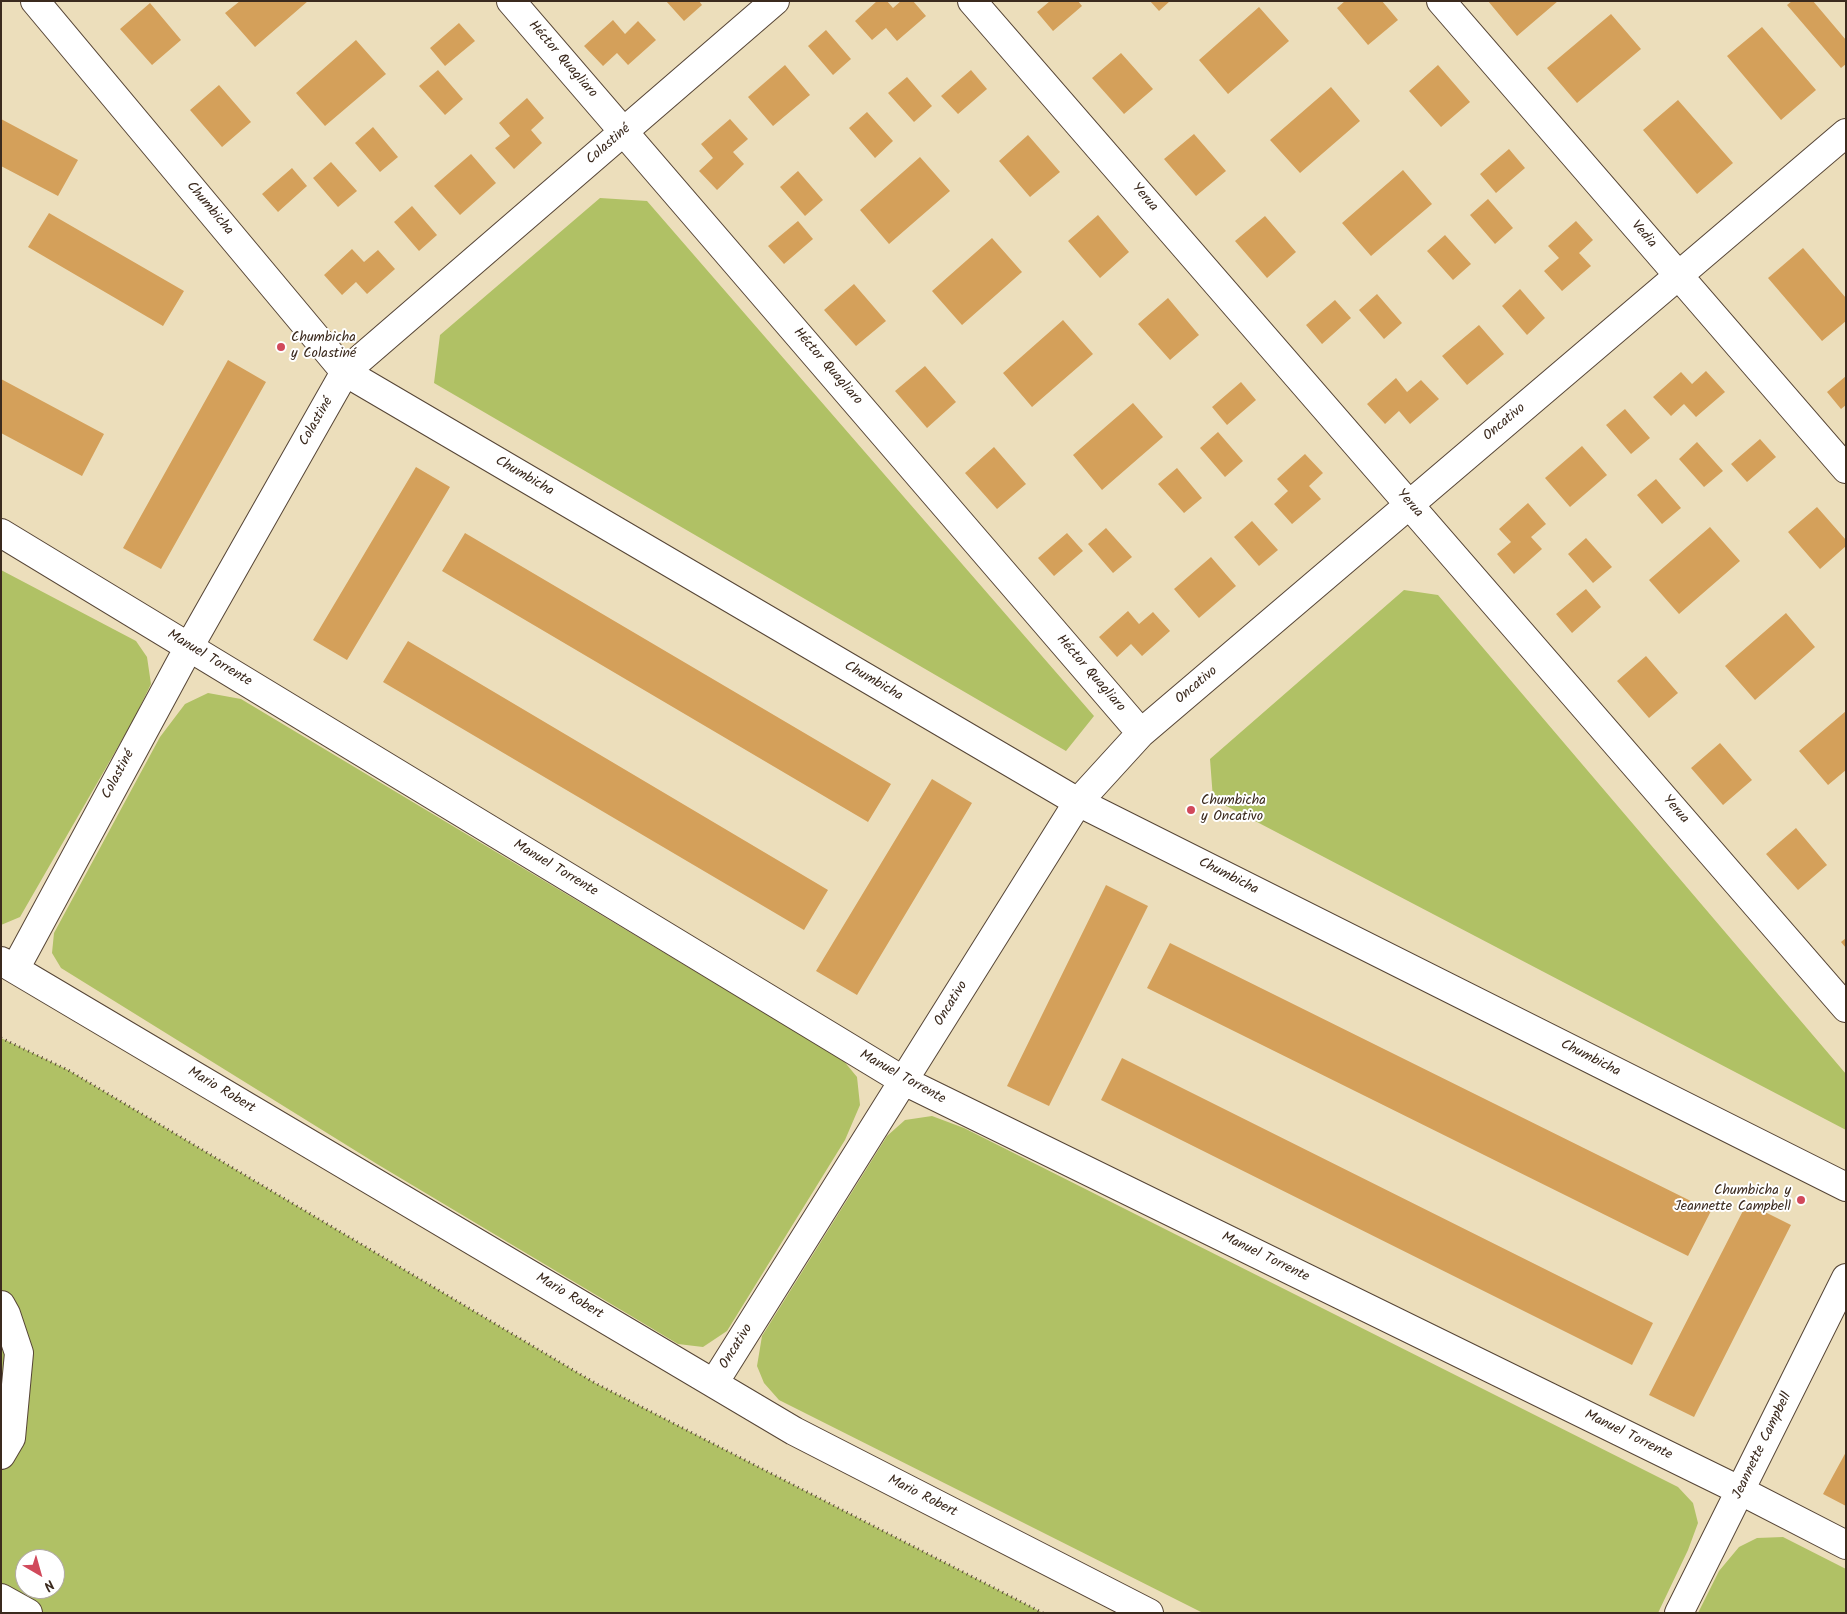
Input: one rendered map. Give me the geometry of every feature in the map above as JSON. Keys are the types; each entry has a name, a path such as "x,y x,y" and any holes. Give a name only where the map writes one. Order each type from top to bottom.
{"main road":[{"name":"Chumbicha","path":"35,1 345,372 1078,802 1846,1187"},
{"name":"Héctor Quagliaro","path":"511,1 1141,733"},
{"name":"Colastiné","path":"8,965 345,372 775,1"},
{"name":"Yerua","path":"972,1 1846,1008"},
{"name":"Vedia","path":"1441,1 1846,469"},
{"name":"Oncativo","path":"714,1383 1078,802 1141,733 1846,134"},
{"name":"Manuel Torrente","path":"1,533 904,1081 1741,1491 1846,1545"},
{"name":"Mario Robert","path":"8,965 794,1431 1149,1613"},
{"name":"Jeannette Campbell","path":"1679,1613 1846,1278"},
{"path":"1,1305 6,1314 19,1353 6,1447"},
{"path":"1,1598 28,1613"}],"path":[{"path":"1,1038 68,1070 594,1383 1043,1613"}],"green space":[{"path":"600,198 647,201 1094,716 1066,751 434,383 440,335"},
{"path":"1,570 136,641 147,657 151,684 134,719 20,917 1,925"},
{"path":"1404,590 1438,595 1846,1074 1846,1130 1213,799 1210,759"},
{"path":"208,693 241,699 843,1060 857,1077 860,1105 845,1140 727,1331 703,1347 678,1344 377,1164 61,968 52,953 54,933 160,737 185,704"},
{"path":"1,1038 68,1070 595,1383 1043,1613 1,1613"},
{"path":"932,1116 964,1128 1678,1487 1693,1503 1698,1523 1688,1550 1658,1613 1203,1613 779,1400 764,1383 757,1366 762,1336 887,1136 905,1120"},
{"path":"1783,1537 1846,1569 1846,1613 1698,1613 1719,1571 1739,1547 1757,1538"}],"building":[{"path":"240,1 308,1 255,47 225,13"},
{"path":"666,1 699,1 702,5 684,21"},
{"path":"877,1 887,1 893,8 901,1 913,1 926,16 897,41 886,28 872,40 855,21"},
{"path":"1050,1 1078,1 1082,6 1053,31 1037,12"},
{"path":"1150,1 1170,1 1159,11"},
{"path":"1345,1 1382,1 1398,20 1368,45 1337,8"},
{"path":"1488,1 1558,1 1517,36"},
{"path":"1792,1 1813,1 1846,40 1846,64 1841,68 1787,5"},
{"path":"150,3 181,40 152,65 120,29"},
{"path":"1259,7 1289,41 1228,94 1199,60"},
{"path":"1611,14 1641,49 1577,103 1547,68"},
{"path":"613,20 625,34 638,21 656,40 628,65 617,53 603,66 584,46"},
{"path":"459,23 475,41 445,66 430,48"},
{"path":"1762,27 1816,90 1781,120 1727,56"},
{"path":"826,30 851,59 833,75 808,46"},
{"path":"356,40 386,74 325,126 296,93"},
{"path":"1121,53 1153,89 1124,114 1092,78"},
{"path":"785,65 810,95 773,126 748,97"},
{"path":"1438,65 1470,102 1441,127 1409,91"},
{"path":"438,70 463,99 445,115 419,86"},
{"path":"971,70 987,89 958,114 941,96"},
{"path":"907,77 932,106 914,122 888,93"},
{"path":"219,85 251,122 222,147 190,110"},
{"path":"1331,87 1360,121 1300,173 1270,140"},
{"path":"527,98 544,118 531,130 542,143 514,169 495,148 510,136 499,123"},
{"path":"1678,100 1733,163 1697,194 1643,130"},
{"path":"867,112 893,141 875,158 849,128"},
{"path":"1,119 78,160 58,196 1,166"},
{"path":"730,119 748,139 733,152 744,164 717,190 699,171 713,158 701,144"},
{"path":"373,127 398,157 380,172 355,143"},
{"path":"1194,134 1226,171 1196,196 1164,159"},
{"path":"1028,135 1060,172 1030,197 999,161"},
{"path":"1509,149 1525,168 1496,193 1480,174"},
{"path":"471,154 496,183 460,215 434,186"},
{"path":"920,157 950,191 889,244 860,210"},
{"path":"331,162 357,191 338,207 313,178"},
{"path":"292,168 307,186 278,212 262,194"},
{"path":"1403,170 1432,204 1371,256 1342,223"},
{"path":"798,171 823,200 805,216 780,187"},
{"path":"1488,199 1513,228 1495,244 1470,215"},
{"path":"412,206 437,235 419,251 394,222"},
{"path":"49,213 184,291 163,326 28,247"},
{"path":"1098,215 1129,252 1100,278 1068,241"},
{"path":"1265,216 1296,252 1267,278 1235,241"},
{"path":"798,221 813,239 784,264 768,246"},
{"path":"1576,221 1593,240 1579,253 1591,266 1562,291 1544,271 1559,258 1548,246"},
{"path":"1445,235 1471,264 1453,280 1427,251"},
{"path":"992,238 1022,272 962,325 932,291"},
{"path":"1803,248 1846,298 1846,321 1822,341 1768,278"},
{"path":"352,249 364,262 378,250 395,269 367,294 356,282 342,295 324,275"},
{"path":"854,284 886,321 856,346 824,310"},
{"path":"1520,289 1545,318 1527,335 1502,306"},
{"path":"1377,294 1402,323 1384,339 1359,310"},
{"path":"1168,298 1199,335 1170,360 1138,324"},
{"path":"1335,300 1351,318 1322,344 1306,325"},
{"path":"1063,320 1093,354 1032,407 1003,373"},
{"path":"1479,325 1504,354 1467,385 1442,356"},
{"path":"228,360 266,382 161,569 123,548"},
{"path":"925,366 956,402 927,428 895,391"},
{"path":"1706,371 1725,392 1696,417 1684,404 1671,416 1653,397 1681,372 1692,384"},
{"path":"1846,376 1846,405 1841,409 1827,392"},
{"path":"1396,378 1407,392 1421,380 1439,399 1410,424 1399,411 1385,424 1367,404"},
{"path":"1,379 104,434 82,476 1,433"},
{"path":"1241,382 1256,400 1227,425 1212,407"},
{"path":"1133,403 1163,437 1102,490 1073,455"},
{"path":"1625,409 1650,438 1631,454 1606,425"},
{"path":"1218,432 1243,461 1225,477 1200,448"},
{"path":"1760,439 1776,457 1747,482 1731,464"},
{"path":"1697,442 1723,471 1704,487 1679,459"},
{"path":"1582,446 1607,475 1570,507 1545,478"},
{"path":"994,447 1026,484 997,509 965,473"},
{"path":"1305,454 1323,473 1309,486 1321,499 1292,524 1274,504 1288,491 1277,479"},
{"path":"416,467 450,487 347,660 313,640"},
{"path":"1177,468 1202,498 1184,513 1158,484"},
{"path":"1656,479 1681,508 1662,524 1637,495"},
{"path":"1528,503 1546,524 1531,537 1542,549 1514,574 1497,554 1511,542 1499,529"},
{"path":"1817,507 1846,540 1846,546 1820,569 1788,532"},
{"path":"1252,521 1278,550 1259,566 1234,537"},
{"path":"1710,527 1740,561 1679,614 1649,580"},
{"path":"1106,528 1132,557 1113,573 1088,544"},
{"path":"465,533 891,784 868,822 442,571"},
{"path":"1067,533 1083,551 1054,576 1038,558"},
{"path":"1586,538 1612,567 1593,583 1568,554"},
{"path":"1211,557 1236,586 1199,618 1174,589"},
{"path":"1586,589 1601,607 1572,633 1556,614"},
{"path":"1128,611 1139,624 1153,612 1170,631 1142,656 1131,644 1117,657 1099,637"},
{"path":"1786,613 1815,647 1755,700 1725,666"},
{"path":"408,641 828,890 804,930 383,682"},
{"path":"1646,656 1678,693 1649,718 1617,681"},
{"path":"1846,711 1846,770 1828,785 1799,751"},
{"path":"1720,743 1752,780 1723,805 1691,768"},
{"path":"932,779 972,803 857,995 816,971"},
{"path":"1796,828 1827,865 1798,890 1766,854"},
{"path":"1106,885 1148,906 1049,1106 1007,1086"},
{"path":"1846,938 1846,948 1841,942"},
{"path":"1170,943 1711,1211 1688,1256 1147,988"},
{"path":"1122,1058 1653,1323 1632,1365 1101,1100"},
{"path":"1747,1203 1791,1225 1694,1417 1649,1395"},
{"path":"1846,1452 1846,1506 1823,1494"}],"place":[{"name":"Chumbicha y Colastiné","path":"281,347"},
{"name":"Chumbicha y Oncativo","path":"1191,810"},
{"name":"Chumbicha y Jeannette Campbell","path":"1801,1200"}]}
